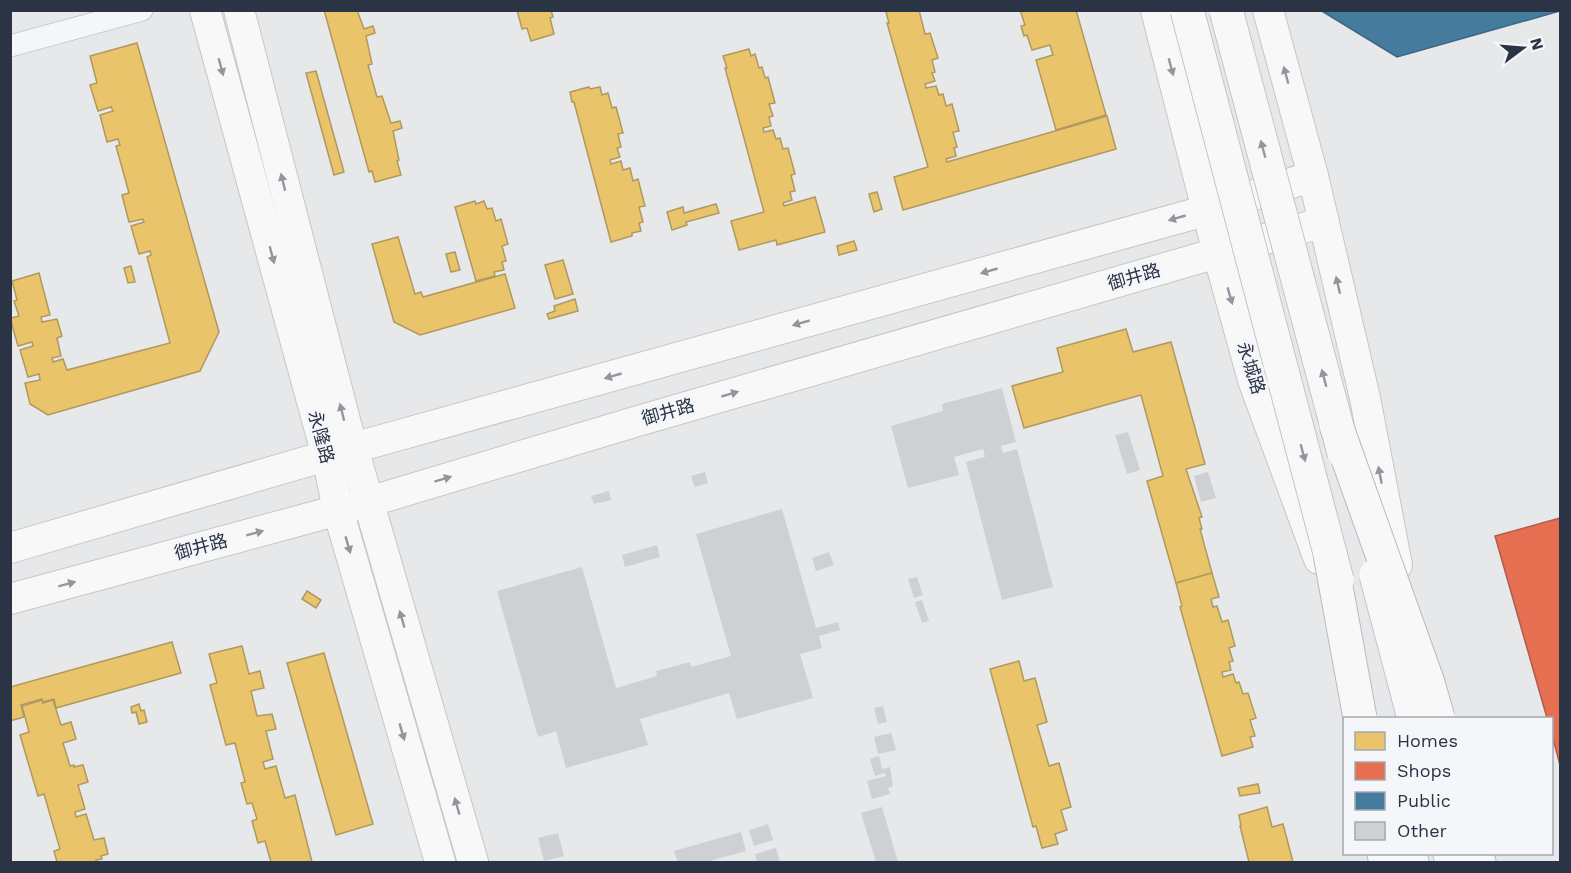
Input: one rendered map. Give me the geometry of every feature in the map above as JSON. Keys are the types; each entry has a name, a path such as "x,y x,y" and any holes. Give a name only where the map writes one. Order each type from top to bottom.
{"main road":[{"path":"1187,10 1371,717"},
{"path":"1226,10 1414,717"},
{"path":"1336,424 1428,683 1438,717"},
{"path":"1330,554 1360,717"}],"street":[{"path":"10,46 142,10"},
{"name":"永隆路","path":"205,10 340,452 368,502 473,862"},
{"name":"永隆路","path":"239,10 340,452 338,510 440,862"},
{"name":"永城路","path":"1156,10 1253,380 1329,585 1371,717"},
{"path":"1268,10 1313,176 1365,398 1426,717"},
{"path":"10,548 340,452 1208,210 1313,176"},
{"name":"御井路","path":"10,599 368,502 638,421 1324,222"}],"building: Homes":[{"path":"324,10 357,10 364,29 373,26 375,33 366,36 372,64 368,65 377,97 382,96 391,123 400,121 402,128 393,131 401,175 375,182 372,171 369,172"},
{"path":"517,10 551,10 553,17 550,18 554,34 531,41 527,28 522,29"},
{"path":"919,10 925,34 930,33 938,58 932,60 935,72 932,73 935,81 925,84 926,88 936,86 939,95 943,94 946,106 952,104 959,131 953,132 957,147 954,148 956,156 946,159 947,162 1107,116 1116,149 903,210 894,177 928,167 887,23 889,23 886,12"},
{"path":"1020,10 1076,10 1106,115 1056,130 1036,60 1053,55 1050,45 1032,50 1021,26 1025,25"},
{"path":"137,43 219,332 200,371 48,415 30,404 25,383 40,380 39,374 28,377 20,350 33,346 32,342 18,346 12,325 11,318 19,316 14,301 17,300 12,281 39,273 50,315 41,317 42,322 57,319 62,336 57,338 61,356 52,358 53,362 63,359 67,370 170,343 147,257 151,255 150,251 139,254 131,226 144,222 143,219 129,222 122,195 129,193 116,146 120,145 118,139 107,142 100,115 113,111 111,107 98,111 90,85 97,83 90,56"},
{"path":"749,49 751,56 755,54 765,78 768,77 775,103 769,104 773,116 769,117 771,126 763,128 764,132 773,130 776,139 780,138 783,149 788,148 795,174 791,175 795,191 790,192 792,200 783,203 784,206 815,197 825,232 777,245 776,240 739,250 731,221 764,212 723,56"},
{"path":"316,71 344,172 334,175 306,73"},
{"path":"589,87 590,89 600,87 602,95 608,93 612,108 616,107 623,133 618,134 621,147 617,148 620,157 610,160 611,164 621,161 623,170 630,168 633,181 638,179 645,206 639,207 643,222 639,223 641,231 611,242 570,92"},
{"path":"877,192 882,209 874,212 869,194"},
{"path":"475,201 476,204 484,201 487,209 492,208 496,221 501,219 508,244 502,246 506,261 502,262 504,270 494,272 495,276 476,281 455,207"},
{"path":"716,204 719,213 686,222 687,225 672,230 667,212 683,207 684,213"},
{"path":"398,237 415,294 421,292 423,297 505,274 515,308 420,335 394,322 372,244"},
{"path":"854,241 857,250 839,255 837,246"},
{"path":"455,252 460,270 451,272 446,254"},
{"path":"563,260 573,294 555,299 545,265"},
{"path":"131,266 135,282 128,283 124,268"},
{"path":"575,299 578,311 549,319 547,314 555,311 554,306"},
{"path":"1126,329 1133,352 1171,342 1205,464 1186,469 1202,517 1199,518 1202,529 1200,529 1212,573 1176,583 1147,481 1163,476 1141,395 1024,428 1012,386 1063,372 1057,348"},
{"path":"1212,573 1219,597 1211,599 1213,607 1217,606 1222,622 1228,620 1235,646 1229,648 1233,661 1229,662 1231,670 1222,672 1223,677 1233,674 1243,694 1248,693 1256,718 1250,720 1255,736 1250,737 1253,747 1222,756 1180,607 1182,606 1176,583"},
{"path":"307,591 321,600 316,608 302,599"},
{"path":"172,642 181,673 56,708 54,699 43,702 42,699 21,705 24,717 10,721 10,687"},
{"path":"242,646 249,674 260,671 264,688 251,691 257,716 272,714 276,729 266,731 273,759 263,762 265,769 276,766 285,798 295,795 312,862 271,862 265,841 258,843 252,821 257,819 252,803 247,804 241,783 245,782 235,743 226,745 210,685 217,683 209,654"},
{"path":"324,653 373,824 336,835 287,663"},
{"path":"1019,661 1024,681 1035,678 1047,722 1037,725 1049,766 1059,763 1071,807 1061,810 1067,830 1055,834 1058,844 1042,848 1036,826 1033,827 990,669"},
{"path":"42,700 43,703 53,700 61,725 71,722 76,739 63,743 70,766 83,765 88,782 78,785 85,809 75,812 76,817 86,814 94,840 104,838 108,854 101,856 102,859 96,860 97,862 57,862 54,851 60,849 44,794 38,796 20,735 29,732 22,706"},
{"path":"139,704 141,711 144,710 147,722 139,724 136,712 132,713 131,707"},
{"path":"1258,784 1260,793 1240,796 1238,788"},
{"path":"1267,807 1272,827 1283,824 1293,862 1249,862 1239,815"}],"building: Shops":[{"path":"1560,518 1560,765 1553,739 1553,717 1547,717 1495,536"}],"building: Public":[{"path":"1320,10 1560,10 1560,11 1397,57"}],"building: Other":[{"path":"1002,388 1016,442 1001,446 1003,453 1017,449 1053,587 1002,600 966,462 985,457 983,449 954,457 959,475 908,488 891,426 943,411 942,404"},
{"path":"1128,432 1140,470 1127,474 1115,435"},
{"path":"705,472 708,483 695,487 691,476"},
{"path":"1208,472 1216,498 1201,502 1194,476"},
{"path":"609,491 611,500 594,504 591,496"},
{"path":"782,509 816,628 838,622 840,630 819,636 822,648 800,654 813,698 737,719 729,693 640,719 648,745 566,768 556,731 538,737 497,591 582,567 616,688 657,676 656,671 690,662 691,667 731,656 696,534"},
{"path":"657,545 660,557 625,567 622,555"},
{"path":"829,552 834,565 816,571 812,558"},
{"path":"917,577 923,595 914,598 908,579"},
{"path":"922,600 929,621 922,623 915,602"},
{"path":"883,706 887,722 878,724 874,708"},
{"path":"891,733 896,750 878,754 874,737"},
{"path":"879,756 882,769 890,767 893,786 888,788 890,794 872,799 867,781 886,776 885,773 875,776 870,759"},
{"path":"882,807 898,862 876,862 861,813"},
{"path":"768,824 773,840 754,846 749,830"},
{"path":"741,832 746,851 706,862 678,862 674,851"},
{"path":"558,833 564,856 544,861 538,838"},
{"path":"776,848 780,862 757,862 755,854"}]}
